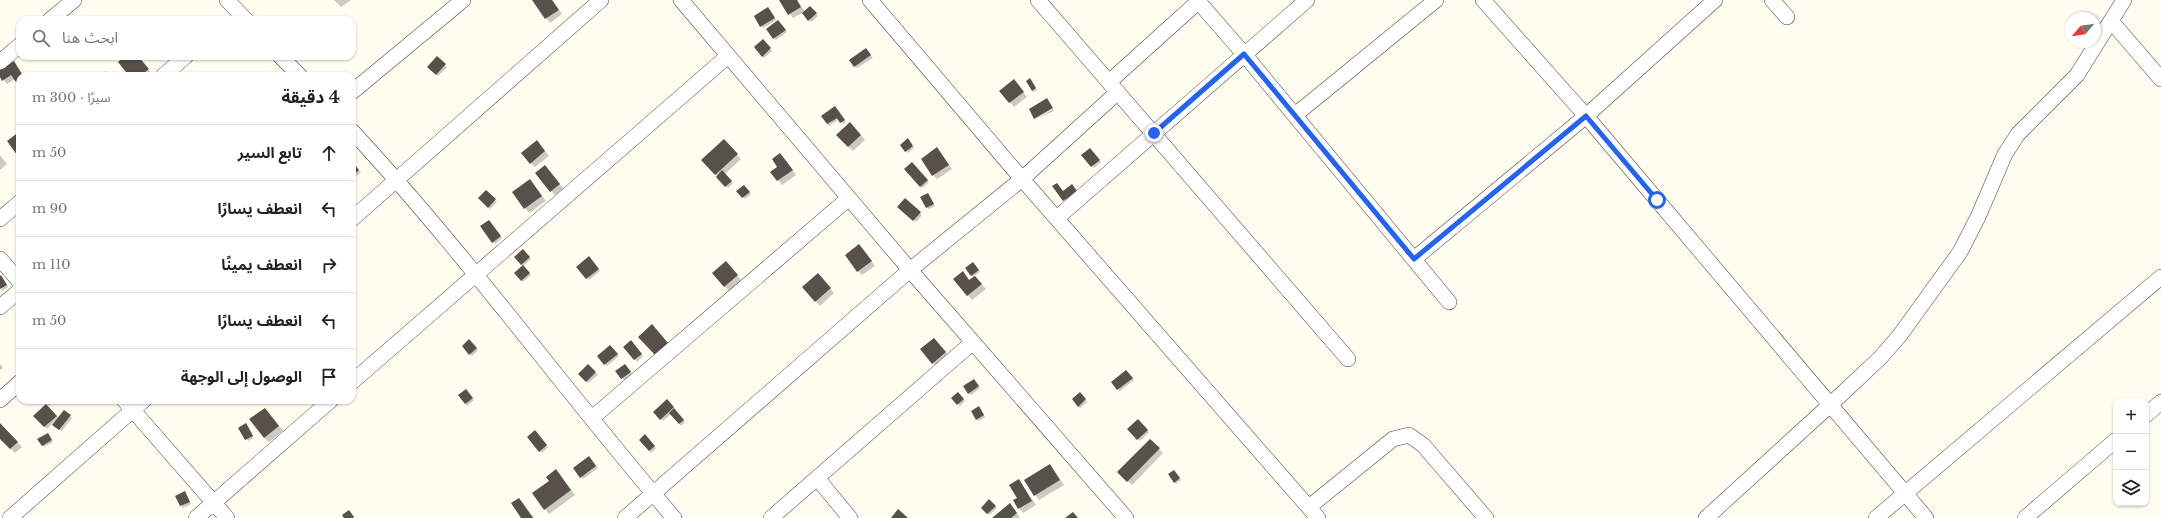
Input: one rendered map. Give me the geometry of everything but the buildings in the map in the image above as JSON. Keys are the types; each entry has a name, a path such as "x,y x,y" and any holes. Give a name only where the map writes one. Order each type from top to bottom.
{"street":[{"path":"55,16 74,0"},
{"path":"356,89 463,0"},
{"path":"356,215 602,0"},
{"path":"681,0 910,270 1126,518"},
{"path":"870,0 1022,179 1314,513 1393,439 1409,435 1423,444 1486,518"},
{"path":"1038,0 1348,359"},
{"path":"1057,218 1307,0"},
{"path":"1295,115 1436,0"},
{"path":"1483,0 1586,116 1926,518"},
{"path":"1414,259 1586,116 1715,0"},
{"path":"1772,0 1787,17"},
{"path":"1706,518 1881,357 1900,335 1942,279 1960,252 1978,218 2005,154 2018,134 2076,75 2124,0"},
{"path":"625,518 910,270 1022,179 1198,1 1295,115 1449,302"},
{"path":"2111,21 2161,79"},
{"path":"0,62 16,48"},
{"path":"356,378 475,273 728,56"},
{"path":"168,72 181,60"},
{"path":"284,60 296,72"},
{"path":"356,135 397,179 674,518"},
{"path":"592,418 849,198"},
{"path":"0,219 16,205"},
{"path":"0,259 16,277"},
{"path":"1876,518 2161,277"},
{"path":"0,307 16,293"},
{"path":"771,518 973,342"},
{"path":"0,400 16,386"},
{"path":"2149,412 2161,402"},
{"path":"10,518 133,404"},
{"path":"135,404 227,518"},
{"path":"196,518 326,404"},
{"path":"2025,518 2113,443"},
{"path":"817,478 850,518"}],"route":[{"path":"1154,133 1244,54 1414,259 1586,116 1657,200"}]}
